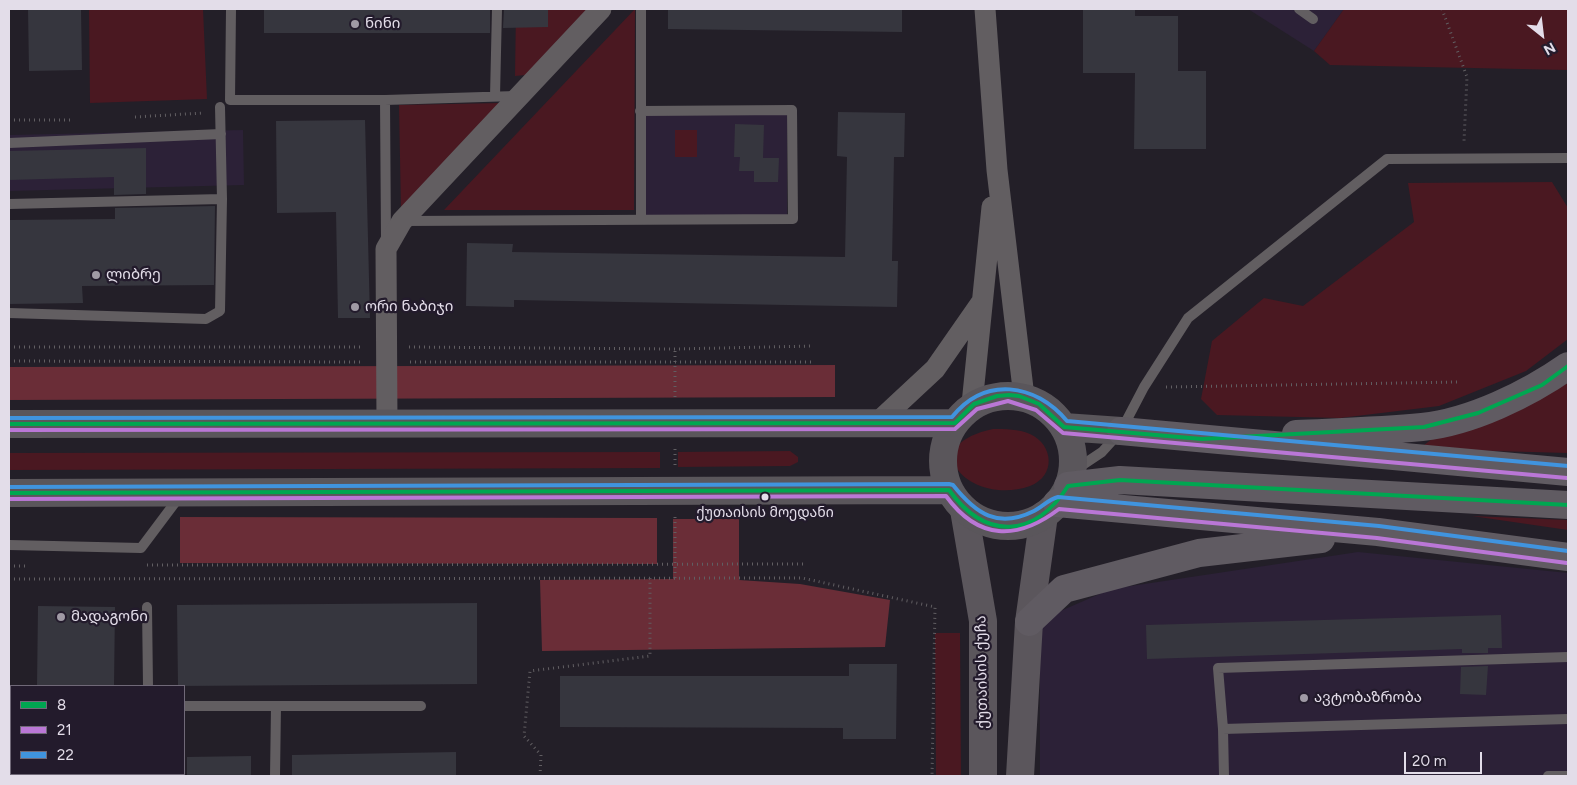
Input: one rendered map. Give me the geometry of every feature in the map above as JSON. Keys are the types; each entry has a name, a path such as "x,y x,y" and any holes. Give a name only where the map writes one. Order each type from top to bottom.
{"highway":[{"path":"1202,439 1424,427 1478,413 1542,384 1568,366"},
{"path":"1121,431 1568,472"},
{"path":"1060,494 1120,480 1568,504"},
{"path":"1060,494 1568,557"},
{"path":"1029,622 1064,589 1199,552 1378,532"}],"main road":[{"path":"997,395 1024,396 1040,403 1054,413 1064,427 1073,449 1060,494 1017,526 989,524 956,500 943,473 942,455 946,437 964,414 997,395"},
{"path":"9,424 877,423 964,414"},
{"path":"1064,427 1121,431"},
{"path":"9,493 183,492 956,500"}],"street":[{"path":"387,423 386,249 402,221 601,9"},
{"path":"985,9 997,170 1024,396"},
{"path":"964,414 982,302 997,170"},
{"path":"877,423 935,369 982,302"},
{"path":"1020,776 1029,622 1060,494"},
{"name":"ქუთაისის ქუჩა","path":"956,500 983,621 983,776"}],"lane":[{"path":"231,9 230,100 385,100 520,95"},
{"path":"496,96 498,9"},
{"path":"640,220 641,9"},
{"path":"1299,9 1313,19"},
{"path":"385,100 386,249"},
{"path":"9,313 206,319 220,311 222,199 220,107"},
{"path":"402,221 793,219 792,110 640,111"},
{"path":"9,143 221,134"},
{"path":"1060,494 1121,431 1144,387 1188,318 1387,159 1568,158"},
{"path":"9,204 222,199"},
{"path":"9,545 141,548 183,492"},
{"path":"147,607 148,685"},
{"path":"1224,776 1223,729 1218,668 1568,657"},
{"path":"185,706 421,706"},
{"path":"275,776 276,706"},
{"path":"1223,729 1568,719"},
{"path":"1548,776 1568,776"}],"path":[{"path":"1442,9 1467,77 1463,159"},
{"path":"132,117 208,113 220,107"},
{"path":"9,120 75,120"},
{"path":"1144,387 1458,382"},
{"path":"137,566 806,564"},
{"path":"9,566 38,566"},
{"path":"540,776 541,755 524,736 530,671 650,656 650,578"},
{"path":"9,579 802,578 935,607 932,776"}],"shaded area":[{"path":"89,9 203,9 207,99 90,103"},
{"path":"516,9 594,9 536,74 515,76"},
{"path":"635,9 634,210 444,210"},
{"path":"1248,9 1344,9 1314,51"},
{"path":"1344,9 1568,9 1568,70 1330,65 1314,51"},
{"path":"502,103 401,210 399,105"},
{"path":"787,114 787,216 646,216 646,115"},
{"path":"243,130 244,185 9,191 9,135"},
{"path":"675,130 697,130 697,157 675,157"},
{"path":"1552,182 1568,208 1568,339 1526,371 1439,406 1340,418 1217,415 1201,399 1212,341 1264,298 1303,306 1414,222 1408,183"},
{"path":"835,365 835,397 9,400 9,367"},
{"path":"1568,383 1568,453 1419,449 1437,435 1502,416"},
{"path":"993,429 1025,432 1038,439 1044,445 1049,460 1048,468 1038,481 1030,486 1008,490 988,488 971,482 959,472 954,460 956,448 969,437"},
{"path":"790,451 798,457 798,462 790,466 678,467 678,452"},
{"path":"660,452 660,468 9,470 9,453"},
{"path":"1472,516 1568,520 1568,530"},
{"path":"180,517 657,518 657,564 180,563"},
{"path":"673,519 739,519 739,580 800,584 890,600 885,647 542,651 540,580 673,579"},
{"name":"ავტობაზრობა","path":"1358,552 1568,573 1568,776 1040,776 1040,620 1111,589"},
{"path":"935,633 960,633 961,776 936,776"}],"building":[{"path":"28,9 81,9 82,70 29,71"},
{"path":"264,9 490,9 490,33 264,33"},
{"path":"504,9 548,9 548,27 503,28"},
{"path":"668,9 902,9 902,32 668,29"},
{"path":"1083,9 1135,9 1135,16 1178,16 1178,71 1206,71 1206,149 1134,149 1135,73 1083,73"},
{"path":"838,112 905,113 904,157 894,157 892,261 898,261 897,307 514,300 514,307 466,306 467,243 513,244 512,252 845,257 847,157 837,156"},
{"path":"365,120 370,318 338,318 336,212 277,213 276,121"},
{"path":"735,124 764,125 763,158 779,158 778,182 754,182 754,171 739,171 740,157 734,157"},
{"path":"146,148 146,194 114,195 114,177 9,180 9,151"},
{"path":"215,206 214,285 82,286 83,303 9,304 9,220 115,219 115,208"},
{"path":"477,603 477,684 178,685 177,605"},
{"path":"38,606 115,607 114,685 37,685"},
{"path":"1501,615 1502,648 1488,648 1488,653 1462,653 1462,649 1147,659 1146,625"},
{"path":"849,664 897,664 896,739 843,739 843,728 560,727 560,676 849,676"},
{"path":"1488,666 1486,695 1460,694 1461,667"},
{"path":"456,752 456,776 292,776 292,755"},
{"path":"251,756 251,776 187,776 187,757"}],"transit line":[{"name":"8","path":"9,424 955,423 974,404 997,396 1009,395 1019,396 1039,404 1064,427 1202,439 1424,427 1478,413 1542,385 1568,366"},
{"name":"22","path":"9,418 952,417 965,404 979,395 994,390 1010,389 1025,392 1040,399 1054,408 1067,421 1568,466"},
{"name":"21","path":"9,430 955,429 977,409 1008,401 1036,410 1063,433 1567,478"},
{"name":"8","path":"9,493 949,490 963,507 979,518 994,525 1010,527 1026,524 1041,516 1055,503 1068,486 1120,480 1568,505"},
{"name":"22","path":"9,487 949,484 953,485 979,511 999,518 1009,519 1021,516 1058,497 1379,526 1568,551"},
{"name":"21","path":"9,499 946,496 958,511 971,521 985,528 999,531 1013,531 1028,527 1059,509 1377,538 1567,563"}],"place":[{"name":"ნინი","path":"355,24"},
{"name":"ლიბრე","path":"96,275"},
{"name":"ორი ნაბიჯი","path":"355,307"},
{"name":"ქუთაისის მოედანი","path":"765,497"},
{"name":"მადაგონი","path":"61,617"},
{"name":"ავტობაზრობა","path":"1304,698"}]}
